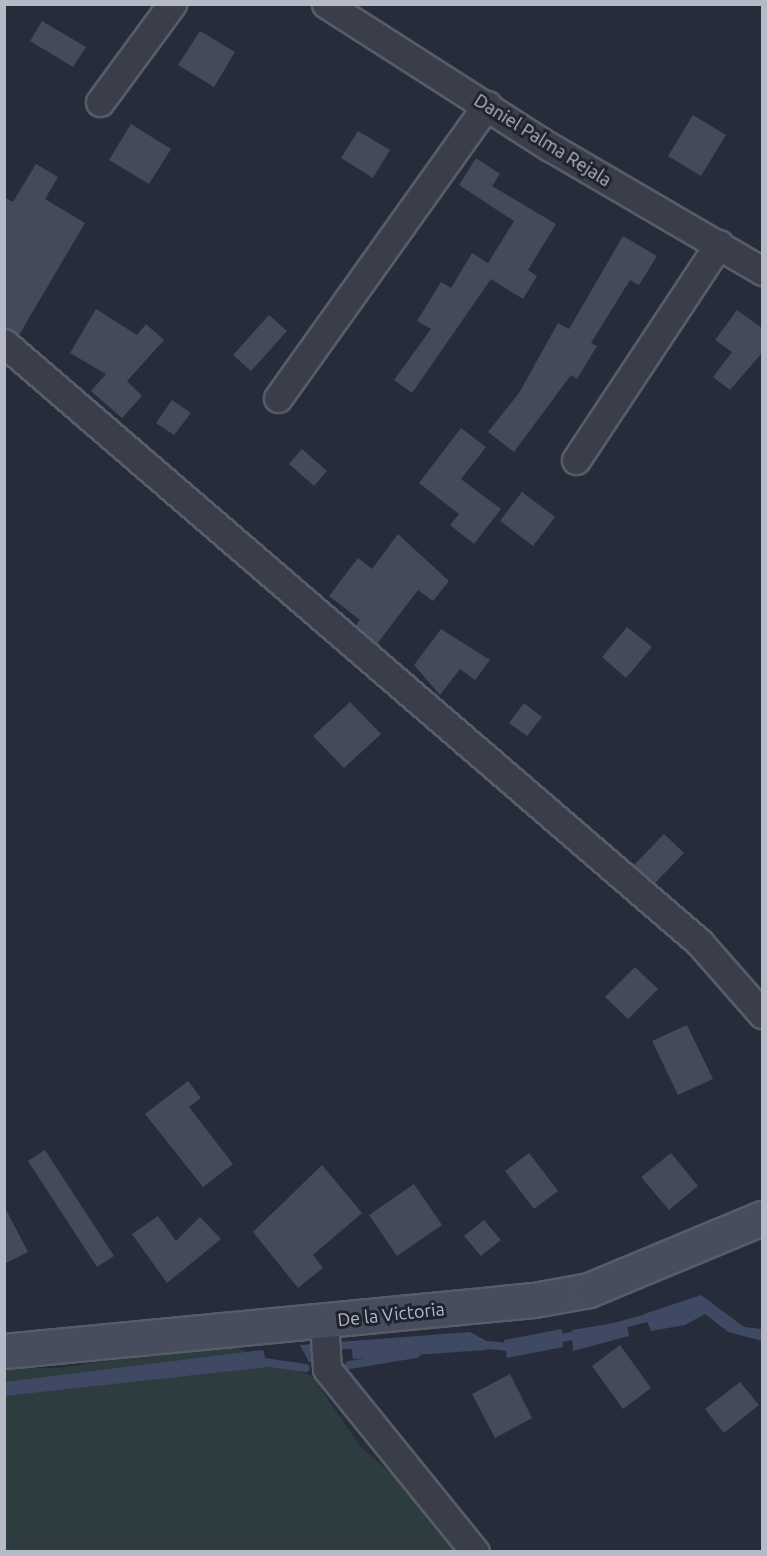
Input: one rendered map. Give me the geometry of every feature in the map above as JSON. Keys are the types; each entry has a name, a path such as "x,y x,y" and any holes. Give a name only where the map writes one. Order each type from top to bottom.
{"main road":[{"name":"De la Victoria","path":"4,1351 324,1321 589,1290 762,1218"}],"street":[{"path":"100,102 172,4"},
{"name":"Daniel Palma Rejala","path":"326,4 762,272"},
{"path":"278,398 487,105"},
{"path":"576,460 719,244"},
{"path":"4,343 699,942 762,1014"},
{"path":"324,1321 327,1369 475,1551"}],"shaded area":[{"path":"226,1344 312,1376 360,1446 479,1551 5,1551 5,1368 58,1368"}],"water":[{"path":"701,1295 744,1327 762,1329 762,1341 728,1332 705,1314 685,1325 651,1331 644,1314"},
{"path":"626,1321 629,1336 573,1351 572,1330"},
{"path":"562,1329 563,1347 507,1358 504,1340"},
{"path":"470,1332 485,1340 487,1350 309,1362 300,1345"},
{"path":"263,1350 268,1367 5,1396 5,1382"}],"pier":[{"path":"352,1349 353,1363 312,1365 311,1351"}],"building":[{"path":"42,21 86,47 73,67 30,41"},
{"path":"200,31 235,52 214,87 178,65"},
{"path":"693,115 726,135 701,176 668,156"},
{"path":"131,124 171,149 149,184 109,160"},
{"path":"358,131 390,150 373,178 341,158"},
{"path":"476,158 500,174 492,186 556,224 528,270 537,276 523,299 491,279 412,393 394,380 431,329 417,321 441,282 451,288 472,253 488,263 514,221 459,185"},
{"path":"36,164 58,177 45,199 85,223 19,335 4,327 4,197 13,202"},
{"path":"623,236 657,256 639,285 630,280 591,343 597,346 577,379 571,375 514,452 488,432 519,393 558,323 569,329"},
{"path":"96,309 137,335 146,324 164,340 127,381 142,396 122,418 91,391 106,374 70,353"},
{"path":"737,310 762,328 762,353 730,390 713,377 732,352 715,340"},
{"path":"269,315 287,331 251,371 233,355"},
{"path":"172,400 191,413 174,435 156,423"},
{"path":"461,428 486,447 461,479 501,509 474,544 450,525 459,514 419,483"},
{"path":"302,449 327,471 314,486 289,464"},
{"path":"522,492 555,517 533,546 500,521"},
{"path":"398,534 449,581 433,601 418,590 377,644 356,625 360,620 329,596 358,558 372,569"},
{"path":"627,627 652,647 626,678 602,657"},
{"path":"441,629 490,660 475,680 460,669 440,695 414,665"},
{"path":"350,702 381,734 344,768 313,736"},
{"path":"524,703 542,717 527,736 509,723"},
{"path":"664,834 684,853 655,883 634,865"},
{"path":"635,967 658,989 628,1019 605,997"},
{"path":"687,1025 713,1079 678,1095 652,1041"},
{"path":"188,1081 201,1098 189,1107 233,1164 203,1187 145,1114"},
{"path":"45,1150 114,1256 97,1267 28,1161"},
{"path":"529,1153 558,1191 534,1209 505,1171"},
{"path":"671,1153 698,1186 669,1210 641,1177"},
{"path":"322,1165 362,1213 313,1255 323,1268 298,1288 253,1232"},
{"path":"414,1184 442,1225 397,1256 369,1215"},
{"path":"4,1206 28,1252 4,1264"},
{"path":"158,1216 176,1241 200,1217 221,1239 167,1283 132,1234"},
{"path":"484,1220 501,1240 481,1256 464,1236"},
{"path":"620,1345 651,1388 623,1409 592,1366"},
{"path":"510,1374 532,1418 495,1438 472,1394"},
{"path":"740,1382 759,1405 724,1433 705,1409"}],"waterway":[{"path":"617,1326 655,1316"},
{"path":"553,1340 582,1334"},
{"path":"476,1344 514,1347"},
{"path":"349,1365 416,1354"},
{"path":"257,1361 305,1368"}]}
